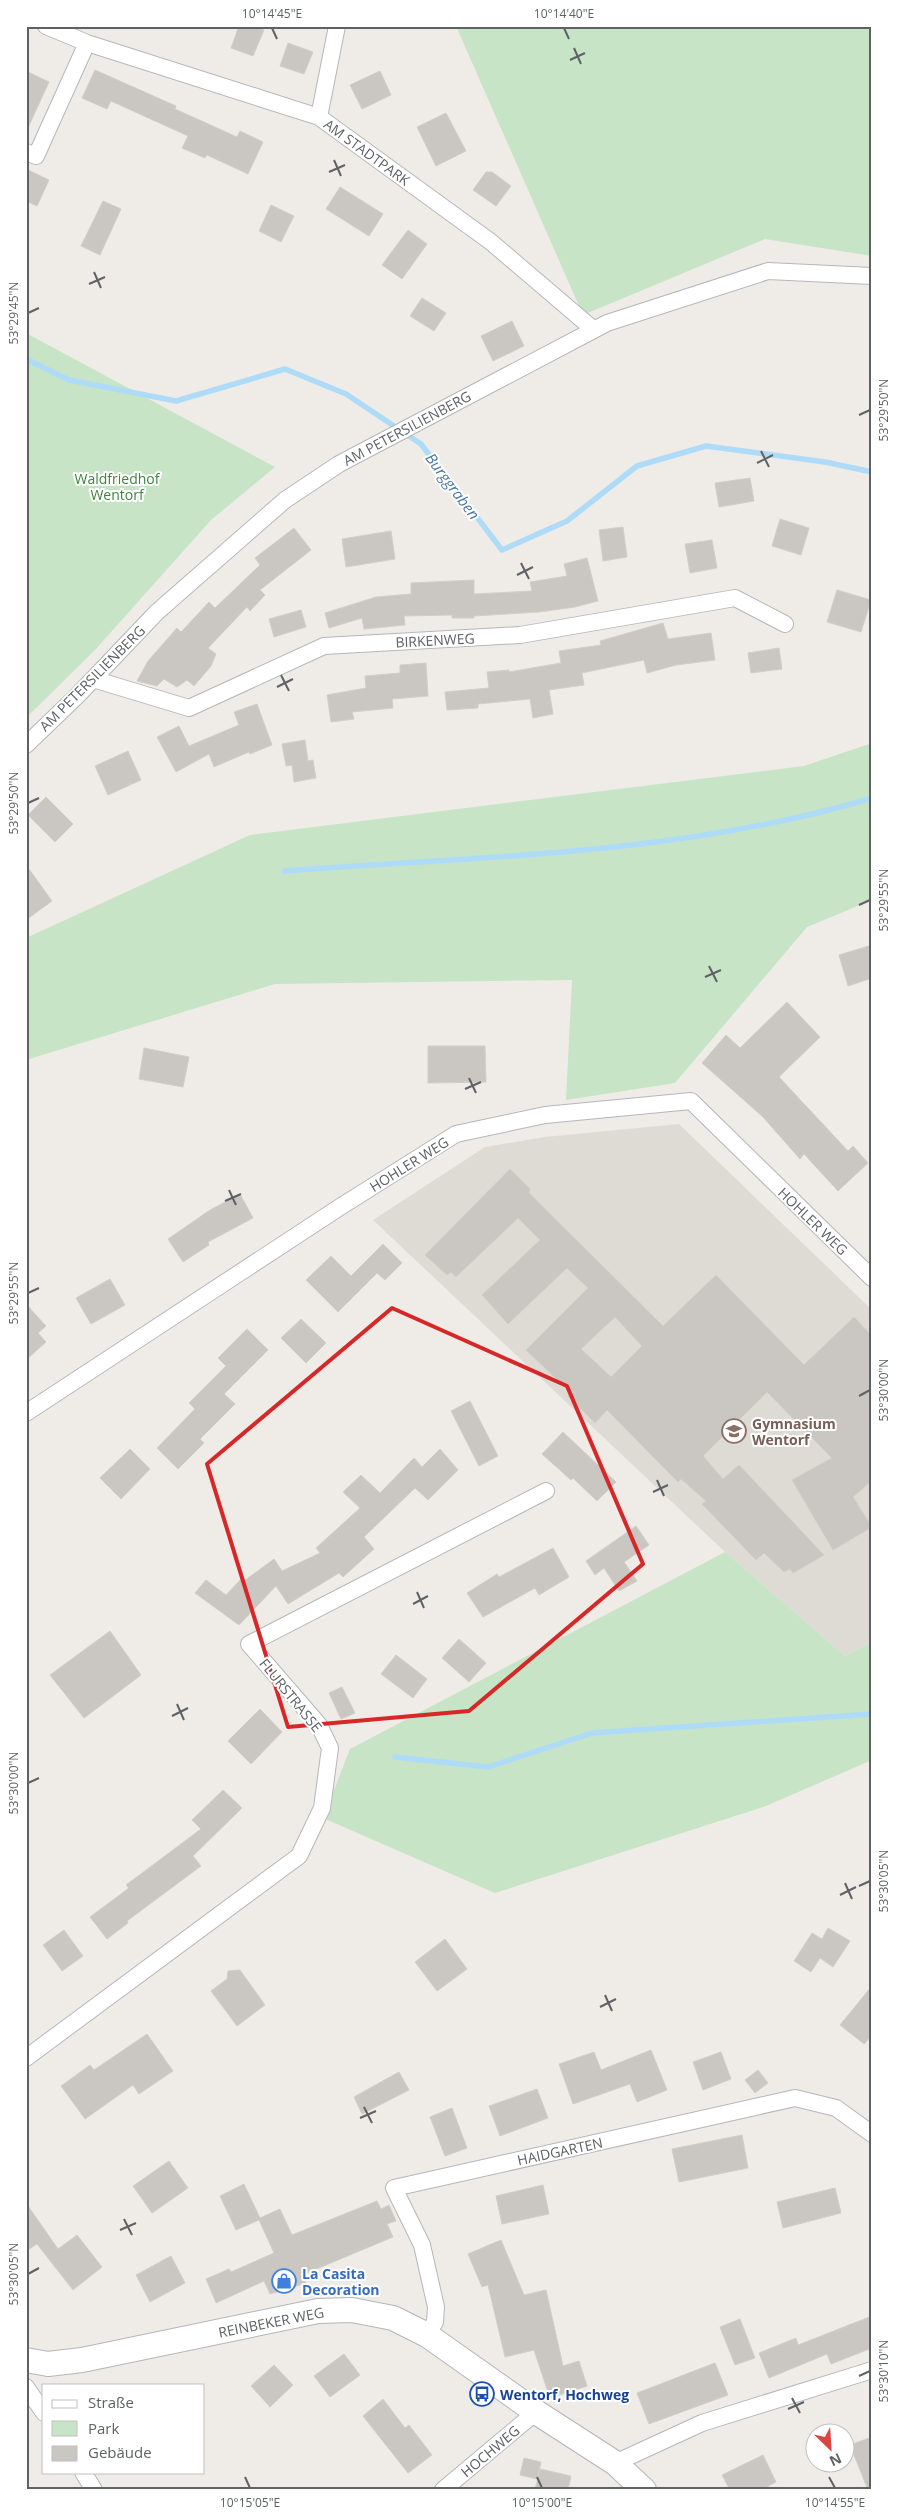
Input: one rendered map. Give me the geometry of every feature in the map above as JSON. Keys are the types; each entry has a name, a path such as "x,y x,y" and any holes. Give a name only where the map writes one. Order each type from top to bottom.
{"main road":[{"name":"REINBEKER WEG","path":"26,2360 48,2364 82,2360 318,2311 352,2310 393,2318 428,2334 536,2412 615,2462 644,2490"}],"street":[{"name":"AM STADTPARK","path":"46,26 87,43 319,117 491,242 593,329"},
{"path":"319,117 337,26"},
{"path":"26,152 36,156 87,43"},
{"name":"AM PETERSILIENBERG","path":"26,745 157,612 284,500 339,464 593,329 768,271 872,276"},
{"name":"BIRKENWEG","path":"93,679 189,708 324,646 520,635 735,598 784,624"},
{"name":"HOHLER WEG","path":"26,1413 340,1207 456,1134 545,1115 691,1101 872,1278"},
{"name":"FLURSTRASSE","path":"26,2058 299,1856 322,1808 330,1748 319,1725 249,1644 546,1491"},
{"name":"HAIDGARTEN","path":"428,2334 435,2322 434,2298 422,2245 394,2188 794,2098 836,2108 872,2134"},
{"path":"615,2462 702,2423 872,2370"},
{"path":"26,2387 42,2410"},
{"name":"HOCHWEG","path":"444,2490 536,2412"},
{"path":"84,2474 94,2490"}],"highlighted area":[{"path":"392,1308 567,1386 643,1564 469,1711 288,1727 207,1464"}],"shaded area":[{"name":"Gymnasium Wentorf","path":"679,1124 872,1310 872,1642 845,1656 725,1552 373,1220 485,1147 545,1137"}],"green space":[{"path":"456,26 872,26 872,256 765,239 583,315"},
{"name":"Waldfriedhof Wentorf","path":"26,333 275,467 211,520 95,650 26,718"},
{"path":"872,743 872,900 807,927 675,1083 566,1100 572,980 275,984 26,1060 26,938 250,835 804,766"},
{"path":"725,1552 845,1656 872,1642 872,1760 766,1806 495,1893 323,1818 350,1749"}],"building":[{"path":"239,26 255,26 264,30 253,56 231,48"},
{"path":"288,43 313,52 304,74 280,66"},
{"path":"95,70 176,106 175,109 237,137 240,131 263,142 248,174 207,155 205,158 182,148 188,136 111,101 107,109 82,98"},
{"path":"26,71 49,82 26,132"},
{"path":"380,71 391,95 362,109 350,85"},
{"path":"446,113 466,151 436,166 417,127"},
{"path":"26,169 49,180 37,206 26,201"},
{"path":"486,172 492,172 511,186 496,206 473,190"},
{"path":"340,187 383,214 369,236 326,209"},
{"path":"103,201 121,209 100,255 81,246"},
{"path":"271,205 294,216 281,242 259,231"},
{"path":"408,230 427,244 402,279 382,265"},
{"path":"422,298 446,313 434,331 410,316"},
{"path":"512,321 524,346 493,361 481,336"},
{"path":"750,478 754,501 719,507 715,483"},
{"path":"780,519 809,528 801,555 772,546"},
{"path":"623,527 627,557 603,561 599,530"},
{"path":"294,528 311,550 260,590 265,595 250,611 247,607 208,648 216,654 211,666 194,686 187,680 177,687 164,679 157,686 137,681 148,661 177,628 181,632 209,602 215,608 260,565 255,558"},
{"path":"391,531 395,559 346,567 342,539"},
{"path":"712,540 717,568 690,573 685,544"},
{"path":"587,558 598,601 575,607 539,612 474,616 474,618 452,618 452,615 404,616 405,625 364,629 362,618 329,628 325,613 376,597 411,594 411,583 474,580 474,594 532,591 530,582 567,576 564,564"},
{"path":"837,590 871,600 861,632 827,622"},
{"path":"301,610 306,627 274,637 269,619"},
{"path":"663,623 668,639 711,633 715,660 676,665 647,673 644,660 582,673 584,685 549,690 553,714 533,718 530,699 478,704 478,708 447,710 445,692 489,688 487,672 509,670 509,672 561,663 559,651 601,645 600,641"},
{"path":"779,648 782,669 751,673 748,653"},
{"path":"426,663 428,696 392,699 393,708 352,712 354,719 331,722 327,695 366,688 365,676 400,673 400,665"},
{"path":"257,704 272,745 250,754 249,752 214,767 209,754 176,772 157,737 179,726 189,746 239,725 234,712"},
{"path":"305,740 308,761 313,760 316,778 294,782 292,765 286,766 282,744"},
{"path":"128,751 141,780 108,795 95,766"},
{"path":"46,797 73,824 55,842 28,815"},
{"path":"26,865 52,901 26,920"},
{"path":"872,945 872,978 848,986 839,955"},
{"path":"787,1002 820,1037 779,1077 848,1151 853,1146 868,1163 838,1191 804,1154 800,1159 763,1117 702,1063 726,1035 740,1048"},
{"path":"428,1046 485,1046 486,1082 428,1083"},
{"path":"144,1048 189,1057 183,1087 139,1079"},
{"name":"Gymnasium Wentorf","path":"510,1169 530,1189 529,1193 663,1326 716,1275 804,1365 854,1317 872,1336 872,1480 853,1497 872,1527 833,1550 792,1480 832,1458 767,1392 703,1456 723,1479 739,1465 824,1555 793,1573 790,1569 784,1572 764,1553 756,1560 702,1504 706,1501 681,1479 678,1482 607,1410 595,1423 568,1396 571,1393 526,1350 588,1288 567,1268 508,1324 482,1295 540,1240 518,1218 456,1277 451,1272 447,1275 425,1255","holes":["615,1317 642,1346 611,1377 581,1349"]},
{"path":"240,1194 253,1218 208,1242 209,1245 183,1262 168,1239 210,1210"},
{"path":"383,1244 402,1263 385,1280 377,1273 338,1312 306,1280 331,1256 351,1276"},
{"path":"110,1279 125,1305 91,1324 76,1298"},
{"path":"26,1304 46,1326 38,1333 46,1342 26,1360"},
{"path":"301,1319 326,1343 306,1363 281,1338"},
{"path":"247,1329 268,1350 224,1394 235,1404 200,1439 204,1443 178,1469 157,1448 195,1409 189,1403 226,1366 218,1358"},
{"path":"470,1401 498,1456 479,1466 451,1411"},
{"path":"563,1432 616,1482 597,1501 573,1478 571,1480 542,1454"},
{"path":"130,1449 150,1469 121,1499 100,1478"},
{"path":"440,1449 458,1470 428,1500 415,1488 364,1537 374,1549 343,1577 339,1573 288,1604 276,1586 239,1625 195,1593 206,1580 226,1595 241,1579 244,1581 274,1559 282,1571 320,1553 316,1548 360,1508 343,1492 361,1475 380,1493 414,1458 422,1467"},
{"path":"636,1526 649,1545 624,1562 637,1581 619,1591 604,1568 595,1575 586,1561"},
{"path":"553,1548 569,1577 539,1595 535,1588 483,1617 467,1593 497,1574 499,1577"},
{"path":"110,1631 141,1675 84,1718 50,1675"},
{"path":"459,1639 486,1663 469,1682 442,1658"},
{"path":"396,1655 427,1679 413,1698 381,1674"},
{"path":"342,1687 355,1713 341,1719 329,1693"},
{"path":"260,1709 282,1732 251,1764 228,1741"},
{"path":"223,1790 242,1808 193,1856 201,1866 127,1921 128,1923 107,1939 90,1917 129,1888 126,1885 201,1829 192,1820"},
{"path":"828,1928 850,1941 833,1967 820,1958 811,1972 794,1961 812,1933 822,1939"},
{"path":"64,1930 83,1956 62,1971 43,1945"},
{"path":"445,1939 467,1969 437,1991 415,1962"},
{"path":"240,1970 265,2005 237,2026 211,1991 227,1979 228,1971"},
{"path":"872,1986 872,2035 864,2044 840,2025"},
{"path":"147,2034 173,2071 139,2094 133,2085 85,2119 61,2086 90,2065 94,2070"},
{"path":"651,2050 667,2090 637,2102 630,2084 573,2104 559,2064 594,2052 601,2070"},
{"path":"721,2052 731,2079 703,2090 693,2062"},
{"path":"758,2070 768,2083 755,2093 745,2080"},
{"path":"399,2072 409,2090 362,2114 354,2097"},
{"path":"537,2089 548,2118 500,2136 489,2106"},
{"path":"452,2108 467,2148 445,2156 430,2117"},
{"path":"742,2135 748,2168 679,2182 672,2149"},
{"path":"169,2161 188,2188 152,2213 133,2186"},
{"path":"244,2184 260,2218 280,2209 292,2235 377,2201 381,2209 389,2205 396,2221 387,2224 393,2237 302,2275 306,2283 270,2294 264,2281 216,2303 206,2279 229,2269 231,2272 274,2253 259,2220 236,2230 220,2196"},
{"path":"543,2185 549,2214 502,2224 496,2196"},
{"path":"835,2188 841,2213 783,2228 777,2202"},
{"path":"26,2203 58,2249 77,2235 102,2267 73,2290 37,2244 26,2251"},
{"path":"501,2240 524,2295 546,2290 563,2366 579,2361 587,2386 550,2398 534,2350 505,2357 488,2285 482,2287 468,2254"},
{"path":"171,2256 185,2283 150,2302 136,2275"},
{"path":"872,2316 872,2348 831,2364 827,2354 769,2378 759,2353 796,2338 798,2345"},
{"path":"740,2319 755,2358 735,2365 720,2327"},
{"path":"344,2354 360,2375 330,2397 314,2376"},
{"path":"715,2363 728,2395 649,2424 637,2393"},
{"path":"274,2365 293,2385 270,2407 251,2386"},
{"path":"383,2399 405,2428 409,2425 432,2455 408,2473 363,2416"},
{"path":"872,2437 872,2490 868,2490 856,2460 856,2443"},
{"path":"763,2455 776,2482 761,2490 730,2490 722,2475"},
{"path":"524,2458 541,2462 537,2479 520,2475"},
{"path":"540,2469 571,2476 568,2490 535,2490"}],"waterway":[{"name":"Burggraben","path":"26,359 69,380 176,401 285,369 346,394 421,444 502,550 567,521 637,466 706,446 825,462 872,472"},
{"path":"284,871 506,856 654,842 728,831 800,817 872,798"},
{"path":"395,1757 488,1767 592,1733 871,1714"}],"place":[{"name":"Gymnasium Wentorf","path":"734,1431"},
{"name":"La Casita Decoration","path":"284,2281"},
{"name":"Wentorf, Hochweg","path":"482,2394"}]}
